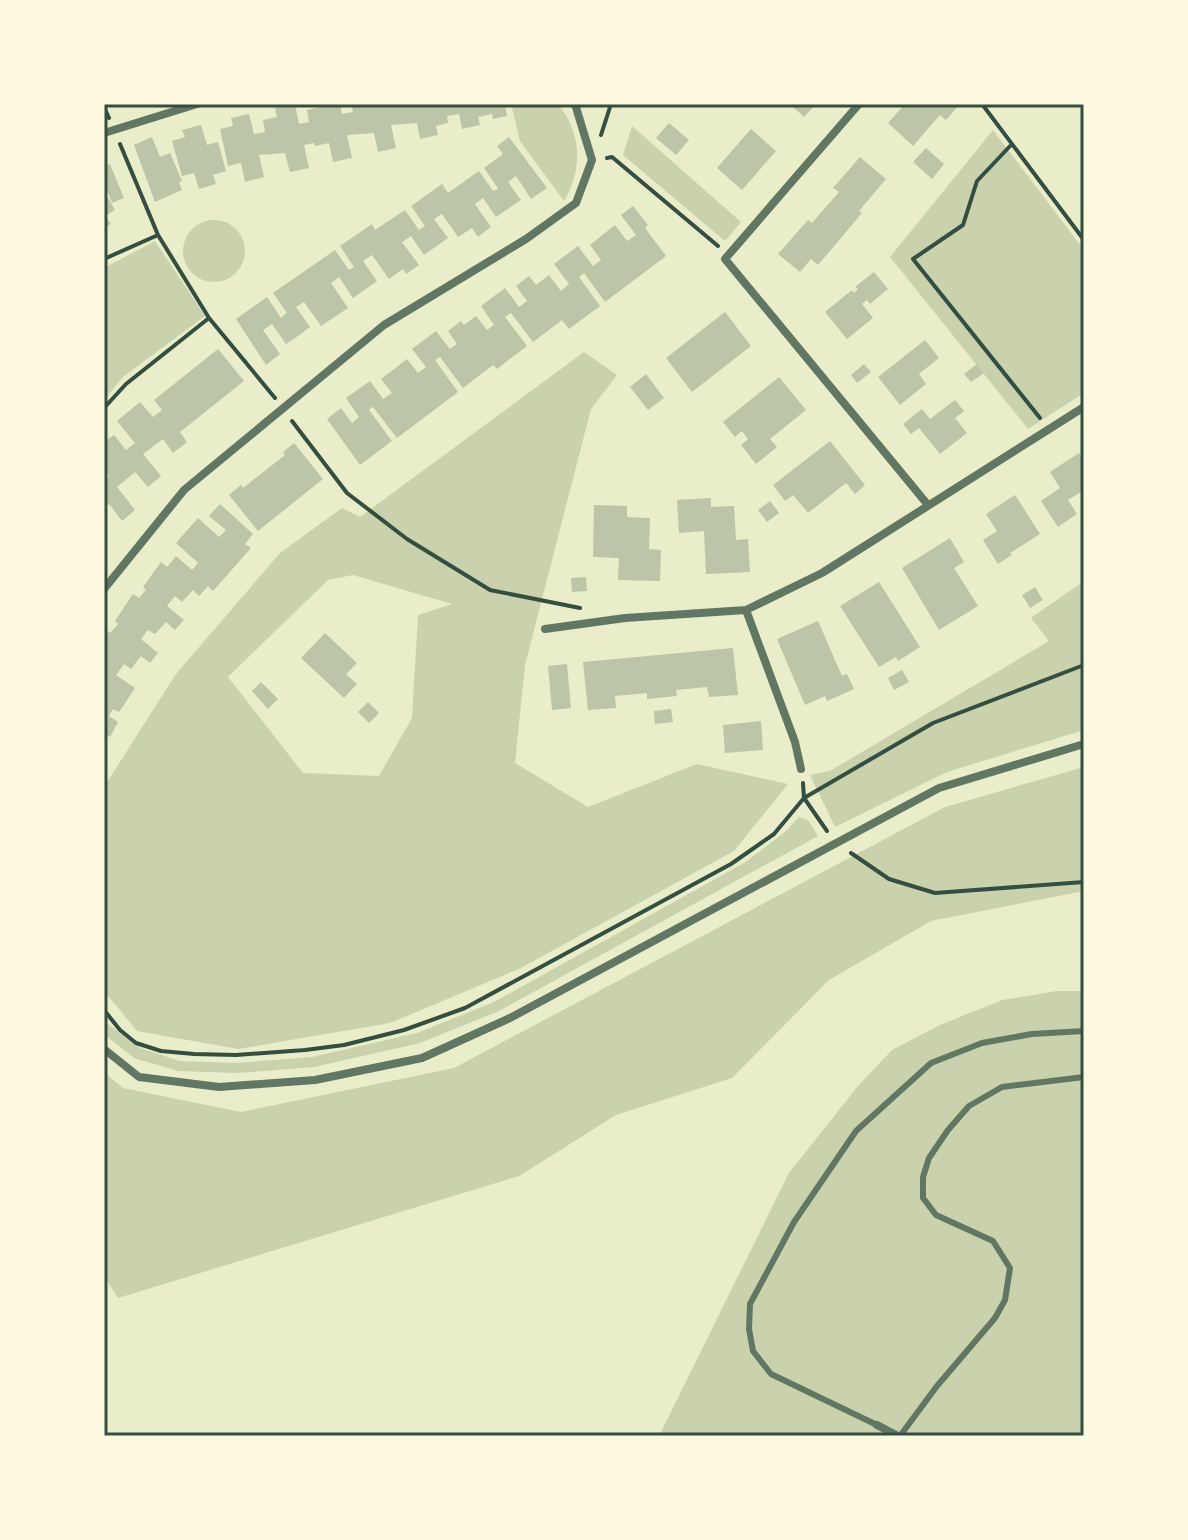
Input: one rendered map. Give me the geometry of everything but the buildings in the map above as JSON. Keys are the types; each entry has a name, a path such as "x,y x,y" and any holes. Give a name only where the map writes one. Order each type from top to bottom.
{"street":[{"path":"104,133 197,104"},
{"path":"104,589 184,490 384,325 526,239 576,203 592,160 575,104"},
{"path":"859,104 725,259 928,505"},
{"path":"545,629 625,618 746,610 822,573 1084,407"},
{"path":"746,610 795,742 801,769"},
{"path":"104,1049 139,1077 219,1087 315,1080 422,1058 510,1018 939,788 1084,744"},
{"path":"877,1425 899,1436"}],"lane":[{"path":"877,1425 771,1374 753,1351 749,1329 750,1304 794,1222 856,1131 931,1063 982,1043 1032,1034 1084,1031"},
{"path":"899,1436 995,1318 1005,1300 1010,1268 993,1241 936,1215 923,1198 923,1177 929,1158 969,1106 1002,1087 1084,1077"}],"path":[{"path":"982,104 1084,240"},
{"path":"104,107 158,235 209,318 347,493 407,539 490,590 587,609"},
{"path":"1012,144 977,181 963,225 913,259 1048,429"},
{"path":"592,160 612,157 729,255"},
{"path":"104,259 158,235"},
{"path":"104,408 126,384 209,318"},
{"path":"104,1010 120,1030 136,1043 161,1051 194,1054 236,1055 305,1050 344,1045 404,1030 465,1008 731,864 774,834 804,798 933,723 1084,665"},
{"path":"801,769 804,798 835,842 889,879 935,893 1084,882"}],"green space":[{"path":"511,104 558,104 566,115 575,139 577,164 564,201 520,141"},
{"path":"632,126 741,222 725,241 623,155"},
{"path":"993,130 1084,250 1084,393 1028,429 890,257"},
{"path":"214,220 236,229 245,251 236,273 214,282 192,273 183,251 192,229"},
{"path":"155,241 205,316 123,377 104,400 104,268"},
{"path":"584,352 617,375 591,409 525,665 515,763 588,807 697,764 788,784 734,851 519,969 390,1023 238,1049 137,1031 104,991 104,787 176,674 280,553 342,508 360,517","holes":["353,575 452,604 418,615 412,718 379,776 303,773 228,677 328,580"]},
{"path":"1084,581 1084,730 947,772 835,827 810,775 830,771 1049,641 1031,618"},
{"path":"1084,767 1084,891 931,921 829,980 732,1078 616,1115 519,1176 118,1298 104,1276 104,1072 123,1088 241,1112 454,1068 945,807"},
{"path":"799,817 808,820 818,836 499,1011 420,1043 314,1067 237,1073 178,1071 134,1058 104,1034 104,1021 140,1048 180,1061 236,1063 312,1057 417,1033 494,1002 744,863 785,832"},
{"path":"1057,991 1084,991 1084,1436 659,1436 789,1173 858,1086 892,1050 940,1025 1002,1000"}]}
